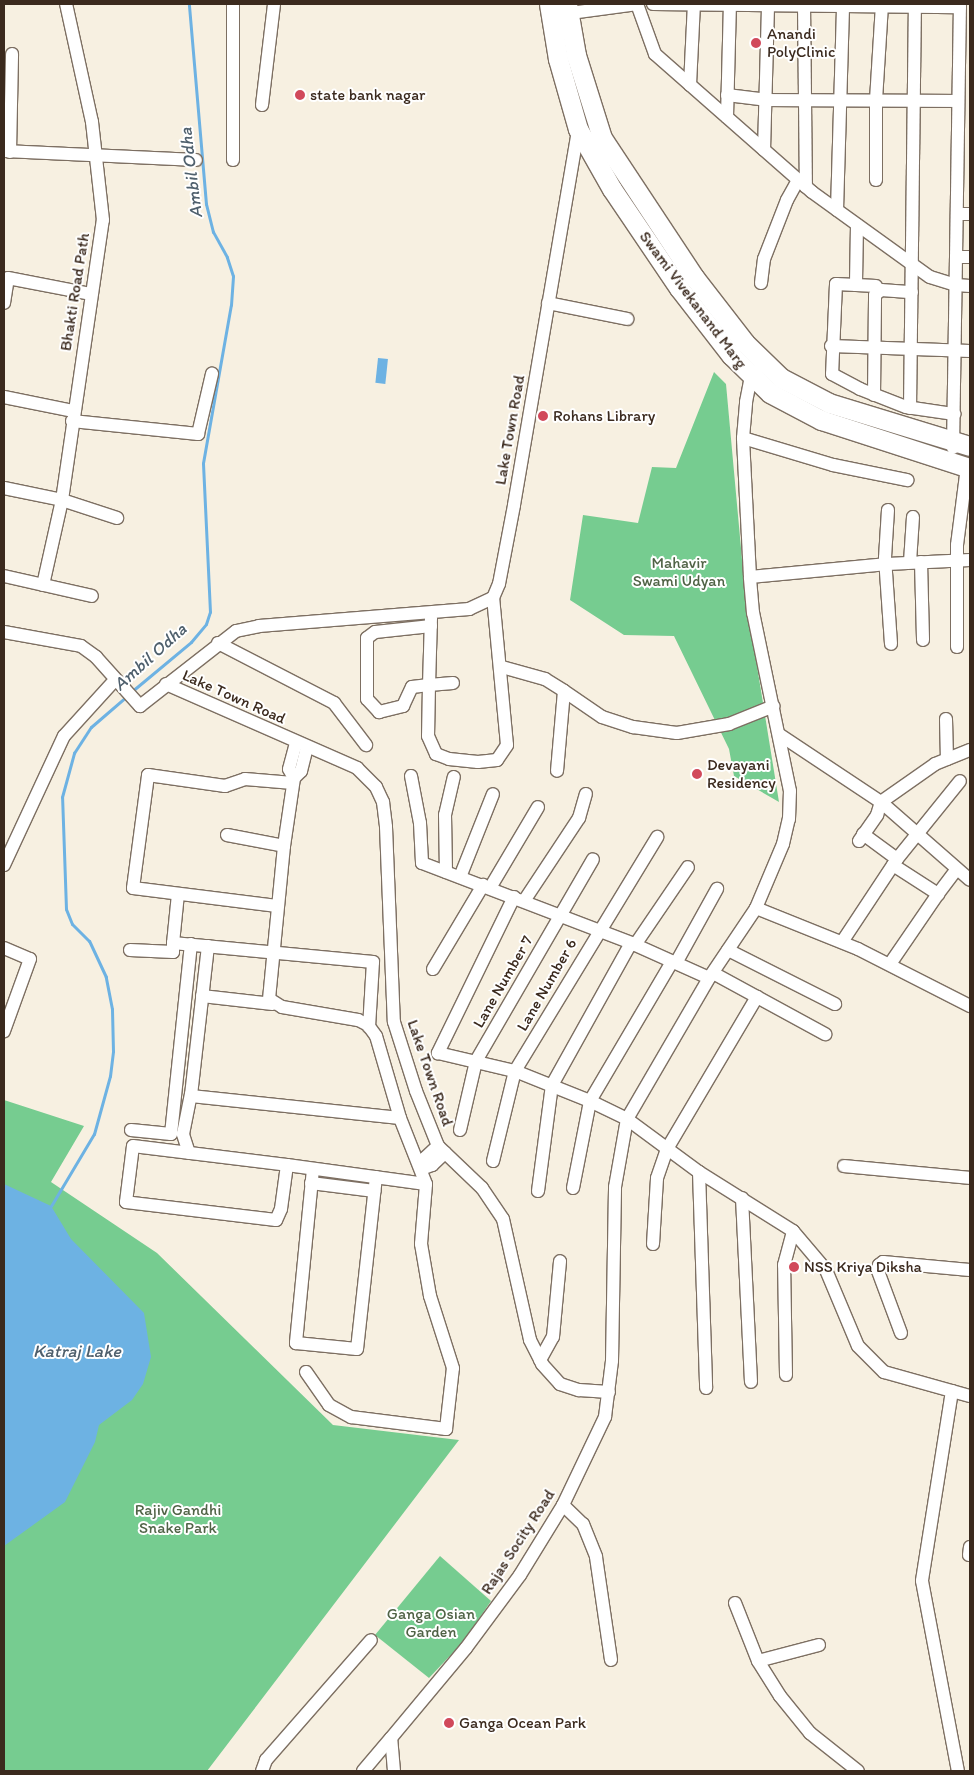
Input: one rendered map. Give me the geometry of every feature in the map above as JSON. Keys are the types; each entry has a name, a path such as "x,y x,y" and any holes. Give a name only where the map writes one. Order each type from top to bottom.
{"main road":[{"name":"Swami Vivekanand Marg","path":"559,9 558,59 578,129 612,189 679,288 752,377 770,393 822,420 963,466"},
{"name":"Swami Vivekanand Marg","path":"559,9 576,55 602,138 694,277 745,343 781,378 829,403 962,444"}],"street":[{"name":"Bhakti Road Path","path":"43,585 62,500 72,416 103,220 92,122 66,4"},
{"path":"233,4 233,160"},
{"path":"262,105 274,4"},
{"path":"559,9 637,4 651,49 802,183 930,277 956,285 970,286"},
{"path":"653,4 960,5 958,101 964,137 957,214 954,414 962,444 963,466 956,559 958,647"},
{"path":"690,85 694,4"},
{"path":"727,118 730,4"},
{"path":"764,150 768,4"},
{"path":"761,282 764,259 787,200 802,183 805,99 804,5"},
{"path":"837,210 843,5"},
{"path":"876,180 876,100 882,5"},
{"path":"910,408 915,5"},
{"path":"12,54 7,152 96,158 196,160"},
{"path":"728,95 766,100 958,101"},
{"name":"Lake Town Road","path":"578,129 499,584 493,598 469,609 258,626 236,631 166,684 357,768 376,787 383,802 394,1022 402,1054 442,1149 487,1194 503,1219 530,1340 540,1360 560,1384 579,1390 609,1392"},
{"path":"957,214 970,214"},
{"path":"856,285 857,224"},
{"path":"956,257 970,258"},
{"path":"4,303 8,278 91,294"},
{"path":"876,286 836,284 831,346 832,374 874,395 910,408 954,414"},
{"path":"874,395 875,295 881,290 912,292"},
{"path":"548,303 626,319"},
{"path":"831,346 970,351"},
{"path":"752,377 765,362"},
{"path":"4,397 72,416 198,434 212,374"},
{"name":"Rajas Socity Road","path":"362,1771 466,1648 514,1582 564,1505 605,1417 609,1392 615,1187 627,1120 711,976 756,908 773,872 789,819 790,791 774,706 753,613 743,438 746,402 752,377"},
{"path":"743,438 834,465 908,480"},
{"path":"4,488 62,500 117,518"},
{"path":"888,510 885,558 887,564 891,644"},
{"path":"913,517 915,562 923,640"},
{"path":"750,577 887,564 956,559 970,560"},
{"path":"4,576 92,596"},
{"path":"431,611 428,736 436,754 449,759 478,762 497,760 507,746 502,667 493,598"},
{"path":"431,626 375,632 367,638 367,699 379,712 403,706 412,687 453,682"},
{"path":"4,632 81,646 96,656 140,706 166,684"},
{"path":"218,643 334,703 366,745"},
{"path":"502,667 544,679 602,717 633,727 677,732 729,724 774,706"},
{"path":"4,864 64,736 119,684"},
{"path":"557,771 564,691"},
{"path":"946,719 947,759"},
{"path":"780,735 881,802 970,880"},
{"path":"273,1004 268,990 284,846 294,781 289,769 302,744"},
{"path":"938,894 861,837 877,815 881,802 905,782 947,759 970,750"},
{"path":"277,906 133,888 148,775 225,786 245,779 294,781"},
{"path":"411,776 420,823 422,863 519,899 633,944 674,963 711,976 757,997 826,1034"},
{"path":"446,872 445,815 454,777"},
{"path":"842,942 895,862 960,781"},
{"path":"460,877 493,794"},
{"path":"586,794 579,818 519,899 438,1053 515,1071 590,1101 627,1120 699,1172 793,1231 826,1270 851,1333 868,1360 884,1372 970,1396"},
{"path":"433,969 538,807"},
{"path":"227,835 284,846"},
{"name":"Lane Number 6","path":"492,1161 515,1071 598,930 657,837"},
{"name":"Lane Number 7","path":"460,1130 476,1061 593,859"},
{"path":"538,1191 552,1085 633,944 688,867"},
{"path":"890,964 957,869"},
{"path":"573,1188 590,1101 717,890"},
{"path":"130,950 173,952 178,894"},
{"path":"756,908 842,942 890,964 970,1006"},
{"path":"173,943 373,962 369,1027"},
{"path":"131,1130 171,1134 191,944"},
{"path":"190,1153 183,1134 191,1094 208,946"},
{"path":"4,948 30,959 4,1031"},
{"path":"728,950 835,1004"},
{"path":"202,996 273,1004 358,1020 369,1027 382,1051 400,1118 423,1167 426,1184 421,1218 422,1252 442,1339 453,1368 446,1429 351,1417 329,1405 306,1372"},
{"path":"653,1244 656,1178 667,1149 757,997"},
{"path":"191,1094 400,1118"},
{"path":"287,1165 281,1209 276,1220 126,1202 133,1146 287,1165 426,1184"},
{"path":"423,1167 425,1158 442,1149"},
{"path":"844,1166 970,1178"},
{"path":"313,1169 296,1343 357,1349 376,1177"},
{"path":"699,1172 706,1388"},
{"path":"312,1183 374,1191"},
{"path":"742,1198 751,1382"},
{"path":"786,1374 784,1265 793,1231"},
{"path":"540,1360 553,1337 560,1261"},
{"path":"901,1333 878,1271 879,1265 883,1262 970,1270"},
{"path":"952,1391 922,1581 958,1771"},
{"path":"564,1505 583,1524 596,1556 611,1660"},
{"path":"735,1603 758,1661 780,1696 810,1733 858,1771"},
{"path":"262,1771 266,1760 371,1640"},
{"path":"758,1661 819,1645"},
{"path":"391,1738 394,1771"}],"green space":[{"name":"Mahavir Swami Udyan","path":"714,372 726,384 745,592 779,802 734,776 729,749 674,636 624,635 570,600 583,515 638,523 652,467 676,468"},
{"name":"Rajiv Gandhi Snake Park","path":"4,1100 84,1126 51,1182 157,1253 333,1425 459,1440 207,1771 4,1771"},
{"name":"Ganga Osian Garden","path":"440,1556 491,1601 463,1642 429,1678 375,1635"}],"water":[{"path":"378,358 388,359 385,384 375,383"},
{"name":"Katraj Lake","path":"4,1184 51,1206 71,1239 144,1313 151,1357 143,1384 132,1400 99,1425 95,1442 65,1502 4,1546"}],"waterway":[{"name":"Ambil Odha","path":"131,692 191,642 206,624 210,612 203,463 231,305 233,276 227,257 213,232 206,204 189,4"},
{"name":"Ambil Odha","path":"51,1206 94,1134 110,1076 113,1051 112,1009 106,977 89,941 72,924 66,909 62,797 74,753 91,727 127,696"}],"place":[{"name":"Anandi PolyClinic","path":"756,43"},
{"name":"state bank nagar","path":"300,95"},
{"name":"Rohans Library","path":"543,416"},
{"name":"Devayani Residency","path":"697,774"},
{"name":"NSS Kriya Diksha","path":"794,1267"},
{"name":"Ganga Ocean Park","path":"449,1723"}]}
